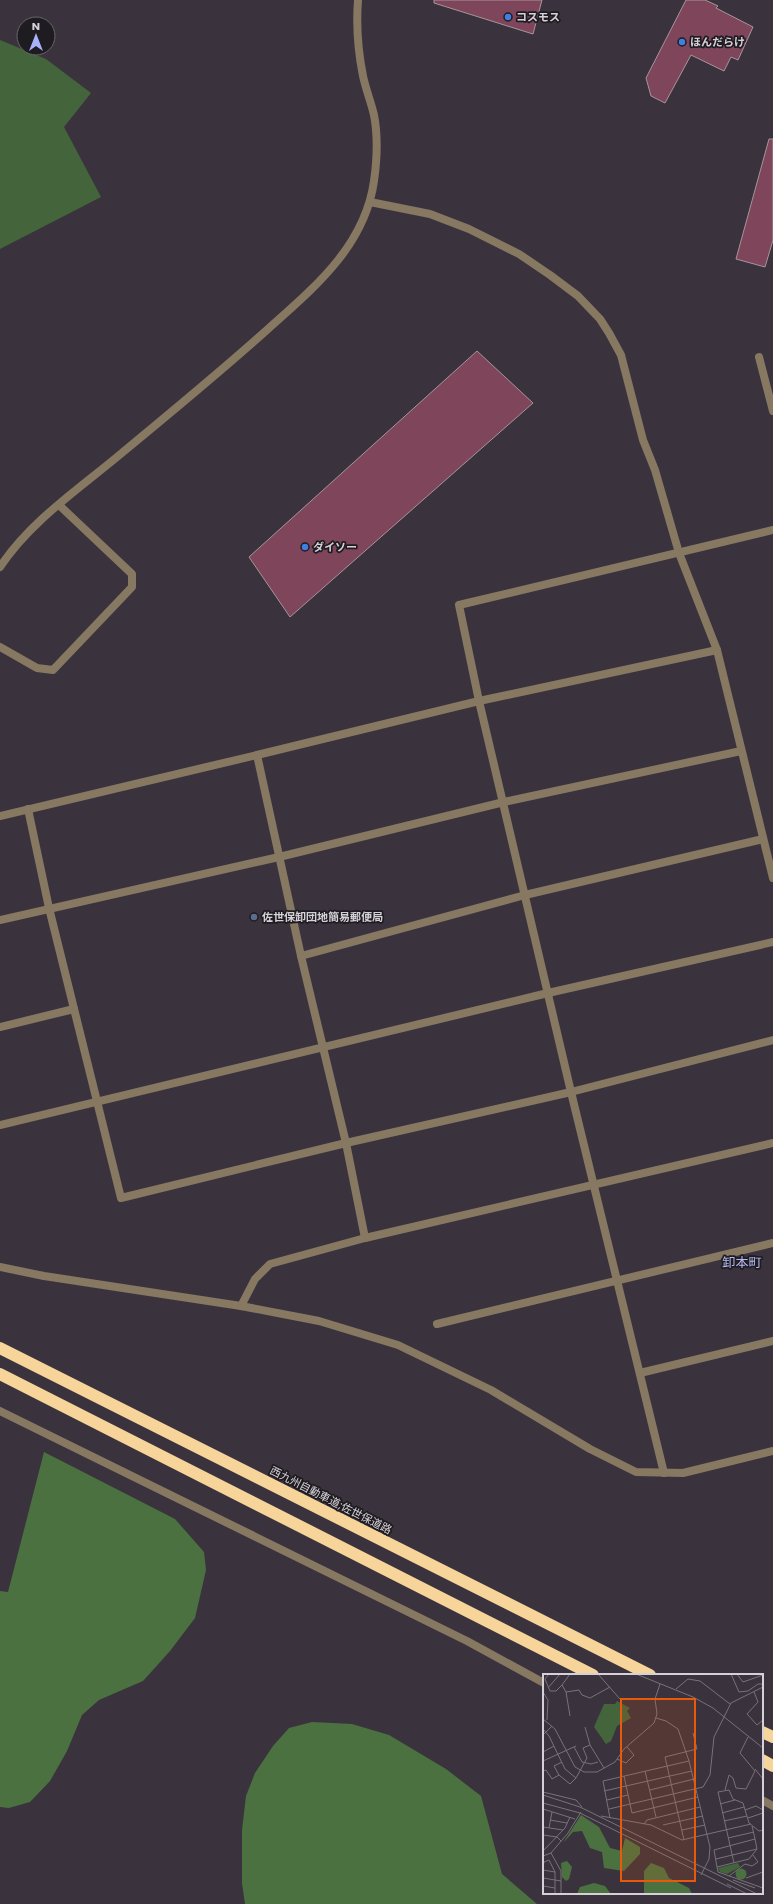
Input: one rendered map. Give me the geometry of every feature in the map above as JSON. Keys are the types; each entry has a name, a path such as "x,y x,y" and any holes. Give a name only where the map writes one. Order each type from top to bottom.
{"highway":[{"name":"西九州自動車道;佐世保道路","path":"0,1348 648,1674"},
{"path":"0,1374 590,1674"},
{"path":"763,1732 773,1737"},
{"path":"763,1761 773,1766"}],"street":[{"path":"0,567 29,530 204,386 320,283 345,254 370,202 374,181 376,134 374,117 363,76 358,47 356,20 358,0"},
{"path":"370,202 430,214 469,229 519,254 578,296 600,319 621,355 643,440 655,470 679,553 717,650 740,751 773,878"},
{"path":"759,357 773,411"},
{"path":"0,647 37,668 53,670 132,587 132,574 59,505"},
{"path":"664,1473 571,1092 526,894 479,701 459,605 773,530"},
{"path":"0,816 257,756 479,701 717,650"},
{"path":"0,920 279,856 504,802 740,751"},
{"path":"257,756 301,956 346,1143 365,1238"},
{"path":"28,809 49,908 121,1198 346,1143 571,1092 773,1040"},
{"path":"301,956 526,894 763,839"},
{"path":"0,1125 548,994 773,942"},
{"path":"0,1027 74,1009"},
{"path":"241,1306 255,1279 270,1264 365,1238 595,1186 773,1143"},
{"path":"437,1324 773,1243"},
{"path":"0,1267 59,1278 241,1306 319,1321 398,1345 491,1390 590,1449 636,1472 683,1473 773,1451"},
{"path":"640,1373 773,1341"},
{"path":"0,1411 467,1641 543,1682"},
{"path":"763,1801 773,1806"}],"green space":[{"path":"0,40 16,47 16,56 39,56 46,59 91,93 64,127 101,197 0,249"},
{"path":"44,1452 175,1519 204,1552 206,1570 195,1618 170,1651 143,1681 99,1700 82,1715 67,1751 50,1781 30,1802 9,1808 0,1807 0,1591 8,1592"},
{"path":"312,1722 352,1724 389,1735 446,1769 481,1796 502,1874 537,1904 245,1904 242,1883 242,1830 246,1796 255,1773 273,1746 289,1728"}],"building":[{"name":"コスモス","path":"434,0 542,0 533,34 434,3"},
{"path":"686,0 705,0 718,6 716,8 753,27 738,60 731,57 724,71 691,55 665,103 651,96 646,78"},
{"path":"769,139 773,139 773,240 765,267 736,259"},
{"path":"477,351 533,403 290,617 249,557"}],"place":[{"name":"コスモス","path":"508,17"},
{"name":"ほんだらけ","path":"682,42"},
{"name":"ダイソー","path":"305,547"},
{"name":"佐世保卸団地簡易郵便局","path":"254,917"}],"district":[{"name":"卸本町","path":"742,1262"}]}
